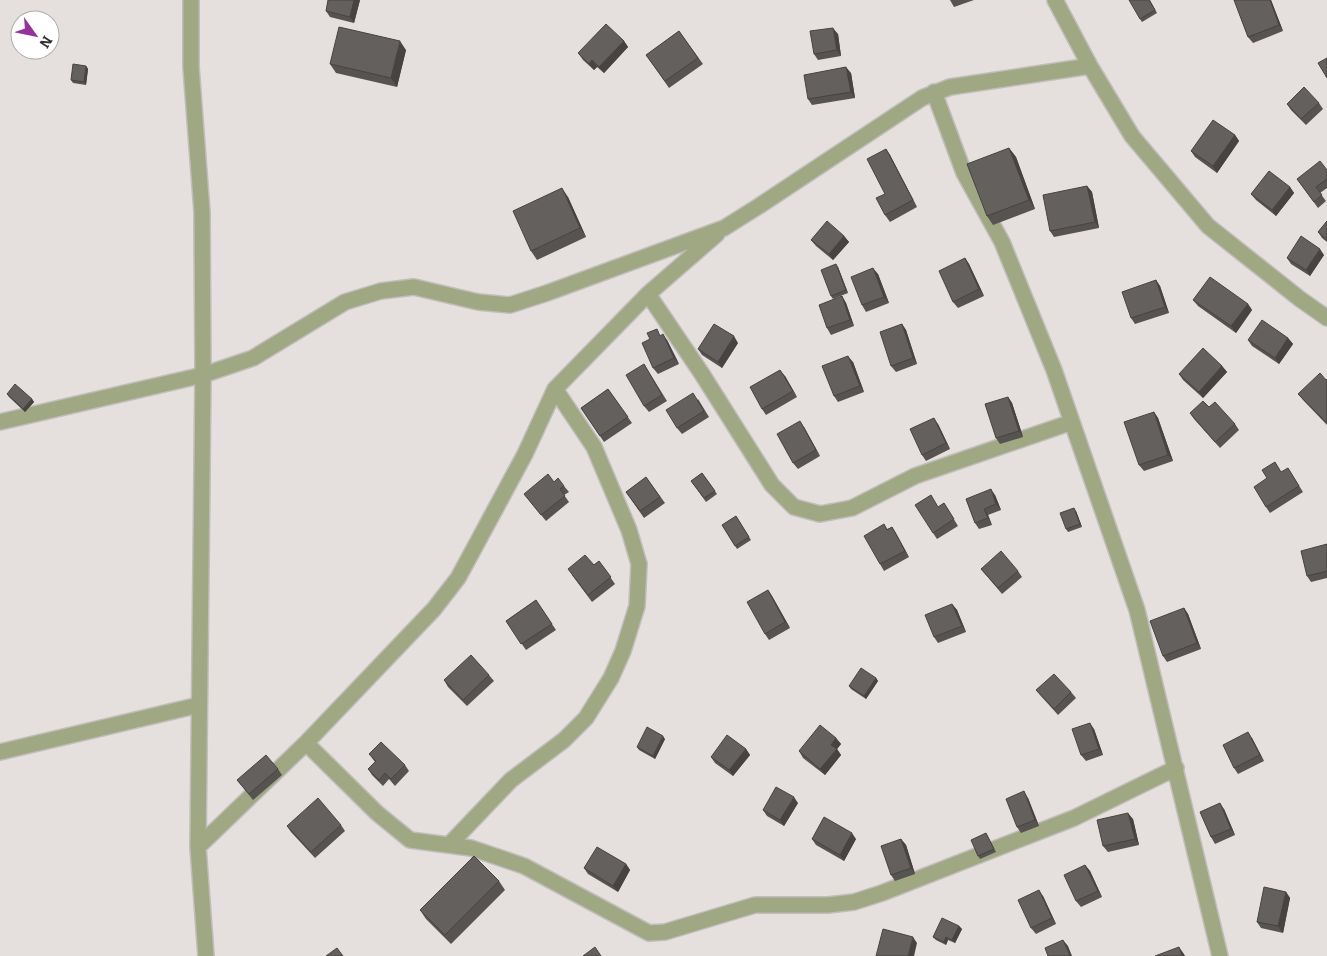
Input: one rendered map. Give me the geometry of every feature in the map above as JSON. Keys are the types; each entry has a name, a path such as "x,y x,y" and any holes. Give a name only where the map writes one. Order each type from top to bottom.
{"street":[{"path":"191,0 191,67 202,212 203,375 198,847 206,956"},
{"path":"1055,0 1090,66 1132,136 1208,226 1327,318"},
{"path":"198,847 306,744 434,609 458,578 525,454 555,389 648,294 724,228 922,98 950,87 1090,66"},
{"path":"934,92 964,174 1002,242 1054,370 1137,610 1220,956"},
{"path":"0,422 203,375 253,358 345,302 381,291 414,287 478,302 510,305 724,228"},
{"path":"648,294 702,374 772,485 794,507 820,514 852,508 915,476 1072,422"},
{"path":"449,845 511,780 564,740 586,718 611,678 623,651 637,606 639,564 629,530 594,447 555,389"},
{"path":"0,752 199,706"},
{"path":"306,744 377,813 410,840 471,848 524,866 648,933 665,932 754,906 828,905 854,902 882,893 1074,818 1176,768"}],"building":[{"path":"328,0 354,0 350,17 326,11"},
{"path":"1129,0 1149,0 1155,10 1140,19"},
{"path":"1234,0 1270,0 1279,25 1248,37"},
{"path":"606,24 624,41 599,67 592,60 589,64 578,53"},
{"path":"339,27 400,41 391,78 330,64"},
{"path":"833,28 837,50 814,54 810,31"},
{"path":"679,31 698,58 665,81 646,55"},
{"path":"1327,58 1327,78 1318,63"},
{"path":"73,64 86,66 84,82 71,80"},
{"path":"846,67 851,92 808,99 804,75"},
{"path":"1304,87 1319,103 1301,119 1287,104"},
{"path":"1213,120 1235,135 1213,166 1191,151"},
{"path":"1009,148 1029,200 987,216 967,164"},
{"path":"886,149 913,200 885,215 876,198 885,194 867,159"},
{"path":"1320,161 1327,170 1327,179 1316,187 1322,195 1314,202 1297,179"},
{"path":"1269,171 1290,187 1272,210 1251,194"},
{"path":"1087,186 1095,222 1050,231 1043,195"},
{"path":"562,188 580,228 531,251 513,211"},
{"path":"827,221 844,236 829,254 811,240"},
{"path":"1327,221 1327,240 1318,232"},
{"path":"1301,236 1320,249 1306,270 1287,258"},
{"path":"965,258 979,289 953,302 939,271"},
{"path":"836,264 846,290 831,296 821,270"},
{"path":"873,268 884,297 862,305 851,277"},
{"path":"1210,277 1248,304 1231,326 1193,300"},
{"path":"1156,280 1165,307 1131,318 1122,292"},
{"path":"842,296 850,320 827,328 819,305"},
{"path":"1262,320 1288,338 1275,358 1248,340"},
{"path":"714,324 734,336 718,362 698,349"},
{"path":"902,324 913,358 891,366 880,332"},
{"path":"657,329 660,336 663,334 674,358 653,368 642,343 650,339 647,333"},
{"path":"1203,348 1222,366 1199,392 1179,374"},
{"path":"848,356 860,386 834,396 822,366"},
{"path":"644,364 662,395 644,406 626,375"},
{"path":"780,370 793,391 762,409 750,387"},
{"path":"1320,373 1327,379 1327,423 1298,394"},
{"path":"15,384 32,399 23,409 7,394"},
{"path":"608,389 628,417 600,436 581,408"},
{"path":"693,393 704,411 677,428 666,410"},
{"path":"1008,397 1019,431 996,438 985,404"},
{"path":"1203,401 1209,407 1215,402 1235,424 1215,442 1190,413"},
{"path":"1154,412 1168,455 1139,465 1124,422"},
{"path":"934,418 946,443 922,455 910,429"},
{"path":"800,421 816,450 793,463 777,434"},
{"path":"1275,462 1281,472 1288,468 1299,486 1266,507 1254,487 1267,478 1262,470"},
{"path":"702,473 715,491 704,498 691,481"},
{"path":"548,474 554,482 558,478 564,486 560,489 565,496 541,515 524,494"},
{"path":"646,477 660,497 640,511 626,492"},
{"path":"991,489 996,504 984,509 988,518 975,523 966,499"},
{"path":"931,495 938,507 944,503 954,519 933,533 915,505"},
{"path":"1074,508 1080,524 1066,529 1060,513"},
{"path":"736,516 749,537 735,546 722,525"},
{"path":"884,524 887,530 892,527 905,551 880,564 864,536"},
{"path":"1327,544 1327,571 1307,576 1301,551"},
{"path":"1001,551 1018,571 998,588 981,569"},
{"path":"585,555 594,565 599,561 611,577 588,595 568,569"},
{"path":"768,590 785,622 765,634 747,602"},
{"path":"536,600 552,624 521,644 506,621"},
{"path":"952,604 962,626 934,637 925,615"},
{"path":"1184,608 1197,643 1163,656 1150,621"},
{"path":"471,655 489,675 463,700 444,680"},
{"path":"861,668 876,678 864,696 849,686"},
{"path":"1054,674 1071,692 1054,709 1036,690"},
{"path":"1090,723 1099,749 1081,755 1072,729"},
{"path":"820,725 836,738 831,745 837,749 820,769 799,751"},
{"path":"647,727 663,736 653,756 637,747"},
{"path":"1248,732 1260,755 1234,768 1223,745"},
{"path":"727,735 746,749 729,770 711,757"},
{"path":"381,742 405,765 391,779 385,773 379,780 368,769 376,761 369,754"},
{"path":"266,755 278,769 249,794 237,780"},
{"path":"776,787 794,797 780,820 763,810"},
{"path":"1024,791 1035,820 1017,827 1006,799"},
{"path":"318,798 341,825 311,852 287,826"},
{"path":"1220,803 1231,829 1211,837 1200,812"},
{"path":"1128,813 1135,839 1103,846 1097,820"},
{"path":"824,817 852,833 840,855 812,839"},
{"path":"986,833 994,849 978,856 971,840"},
{"path":"901,839 911,868 891,875 881,846"},
{"path":"597,847 626,864 613,886 584,868"},
{"path":"474,856 499,881 445,935 420,910"},
{"path":"1085,865 1098,891 1076,901 1064,875"},
{"path":"1264,887 1286,892 1278,926 1257,922"},
{"path":"1039,890 1052,918 1031,928 1018,900"},
{"path":"942,918 959,926 952,940 946,937 944,942 933,937"},
{"path":"883,929 913,937 908,956 876,956"},
{"path":"1063,940 1070,956 1048,956 1045,948"},
{"path":"595,947 601,956 583,956"},
{"path":"1179,947 1182,956 1155,956"},
{"path":"337,948 343,956 326,956"}]}
